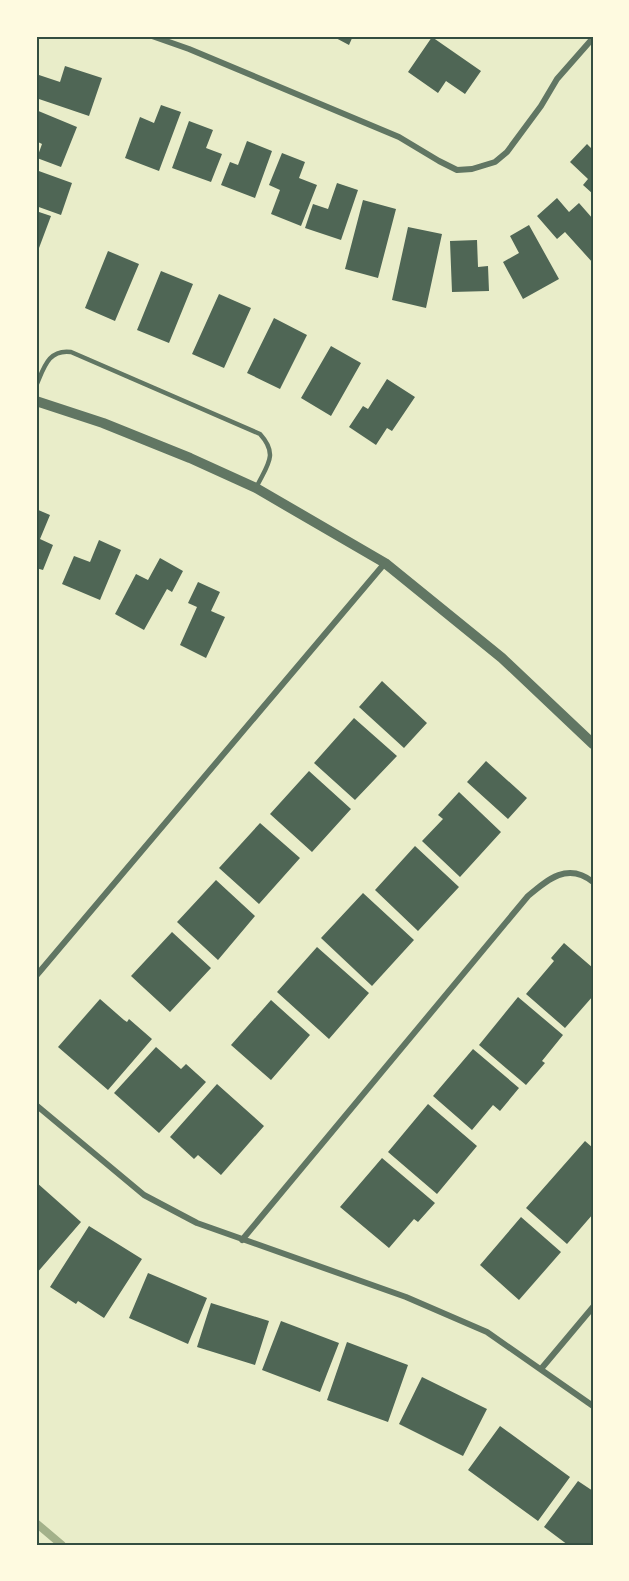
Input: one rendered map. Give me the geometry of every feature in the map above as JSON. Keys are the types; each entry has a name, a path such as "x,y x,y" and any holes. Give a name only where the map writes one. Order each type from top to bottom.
{"street":[{"path":"152,36 189,49 399,137 456,170 472,169 495,162 507,152 558,79 593,38"},
{"path":"36,401 103,423 190,458 256,488 385,563 502,658 593,744"},
{"path":"36,976 385,563"},
{"path":"242,1240 528,896 548,879 571,872 583,874 593,882"},
{"path":"36,1105 144,1195 197,1223 406,1298 487,1332 593,1406"},
{"path":"541,1369 593,1307"}],"lane":[{"path":"36,386 54,355 61,351 71,352 260,434 269,443 272,455 256,488"}],"building":[{"path":"332,36 353,36 349,45"},
{"path":"432,37 481,71 465,94 446,81 438,93 408,72"},
{"path":"65,66 102,78 89,116 36,98 36,74 60,82"},
{"path":"161,105 181,112 159,171 125,158 140,117 154,123"},
{"path":"36,110 77,127 61,167 37,158 42,144 36,141"},
{"path":"189,121 213,130 206,148 222,154 211,182 172,168"},
{"path":"247,141 272,151 255,198 221,185 230,162 238,165"},
{"path":"587,144 593,150 593,194 583,185 588,179 570,162"},
{"path":"282,153 305,162 299,178 317,185 301,226 271,214 280,190 269,185"},
{"path":"36,170 72,183 61,215 36,206"},
{"path":"337,183 358,190 341,240 305,228 313,204 328,209"},
{"path":"557,198 569,212 579,203 593,219 593,263 565,232 557,239 537,216"},
{"path":"363,200 396,209 378,278 345,269"},
{"path":"36,211 51,216 36,256"},
{"path":"529,225 559,279 523,299 503,262 519,253 510,236"},
{"path":"408,227 442,234 426,308 392,300"},
{"path":"477,240 478,267 488,266 489,291 452,292 450,241"},
{"path":"108,251 139,264 115,321 85,308"},
{"path":"161,271 193,284 169,343 137,330"},
{"path":"219,294 251,308 224,368 192,354"},
{"path":"274,318 307,335 280,389 247,373"},
{"path":"331,346 361,363 331,416 301,398"},
{"path":"387,379 415,397 392,431 387,428 376,445 349,427 363,406 368,409"},
{"path":"36,509 50,515 40,539 53,545 43,570 36,568"},
{"path":"99,540 121,550 100,600 62,584 74,556 90,562"},
{"path":"160,558 183,571 172,592 167,589 144,630 115,614 136,574 148,580"},
{"path":"198,582 220,592 211,611 225,617 206,658 180,645 197,607 188,603"},
{"path":"382,681 427,723 404,748 359,707"},
{"path":"354,718 397,756 355,800 314,763"},
{"path":"486,761 527,798 508,819 467,782"},
{"path":"309,771 351,809 312,852 270,814"},
{"path":"459,792 501,832 460,877 422,841 443,819 438,815"},
{"path":"260,823 300,858 259,904 219,868"},
{"path":"415,846 459,887 418,931 375,890"},
{"path":"216,880 255,916 218,960 177,922"},
{"path":"363,893 414,940 372,986 321,938"},
{"path":"172,932 211,968 170,1012 131,976"},
{"path":"564,943 593,968 593,996 565,1028 526,994 554,961 551,958"},
{"path":"317,947 369,993 329,1039 277,992"},
{"path":"518,997 563,1035 542,1061 545,1063 526,1085 479,1045"},
{"path":"100,999 124,1020 127,1022 129,1019 152,1039 108,1090 58,1047"},
{"path":"271,1000 310,1035 271,1080 231,1045"},
{"path":"156,1047 181,1069 186,1064 206,1082 159,1133 114,1093"},
{"path":"473,1049 519,1088 500,1111 493,1105 472,1130 433,1096"},
{"path":"217,1084 264,1126 221,1175 198,1155 194,1159 170,1137"},
{"path":"428,1104 477,1146 437,1194 388,1152"},
{"path":"585,1141 593,1148 593,1214 567,1244 526,1208"},
{"path":"382,1158 435,1203 418,1222 414,1219 389,1248 340,1207"},
{"path":"36,1182 81,1222 36,1274"},
{"path":"521,1217 561,1252 519,1300 480,1265"},
{"path":"89,1226 142,1259 104,1318 50,1287"},
{"path":"148,1273 207,1298 188,1344 129,1318"},
{"path":"211,1303 269,1321 255,1365 197,1347"},
{"path":"281,1321 339,1343 320,1392 262,1370"},
{"path":"347,1342 408,1365 388,1422 327,1400"},
{"path":"422,1377 487,1409 463,1456 399,1424"},
{"path":"500,1426 570,1477 538,1521 468,1470"},
{"path":"578,1481 593,1491 593,1545 568,1545 544,1527"}],"waterway":[{"path":"36,1523 62,1545"}]}
